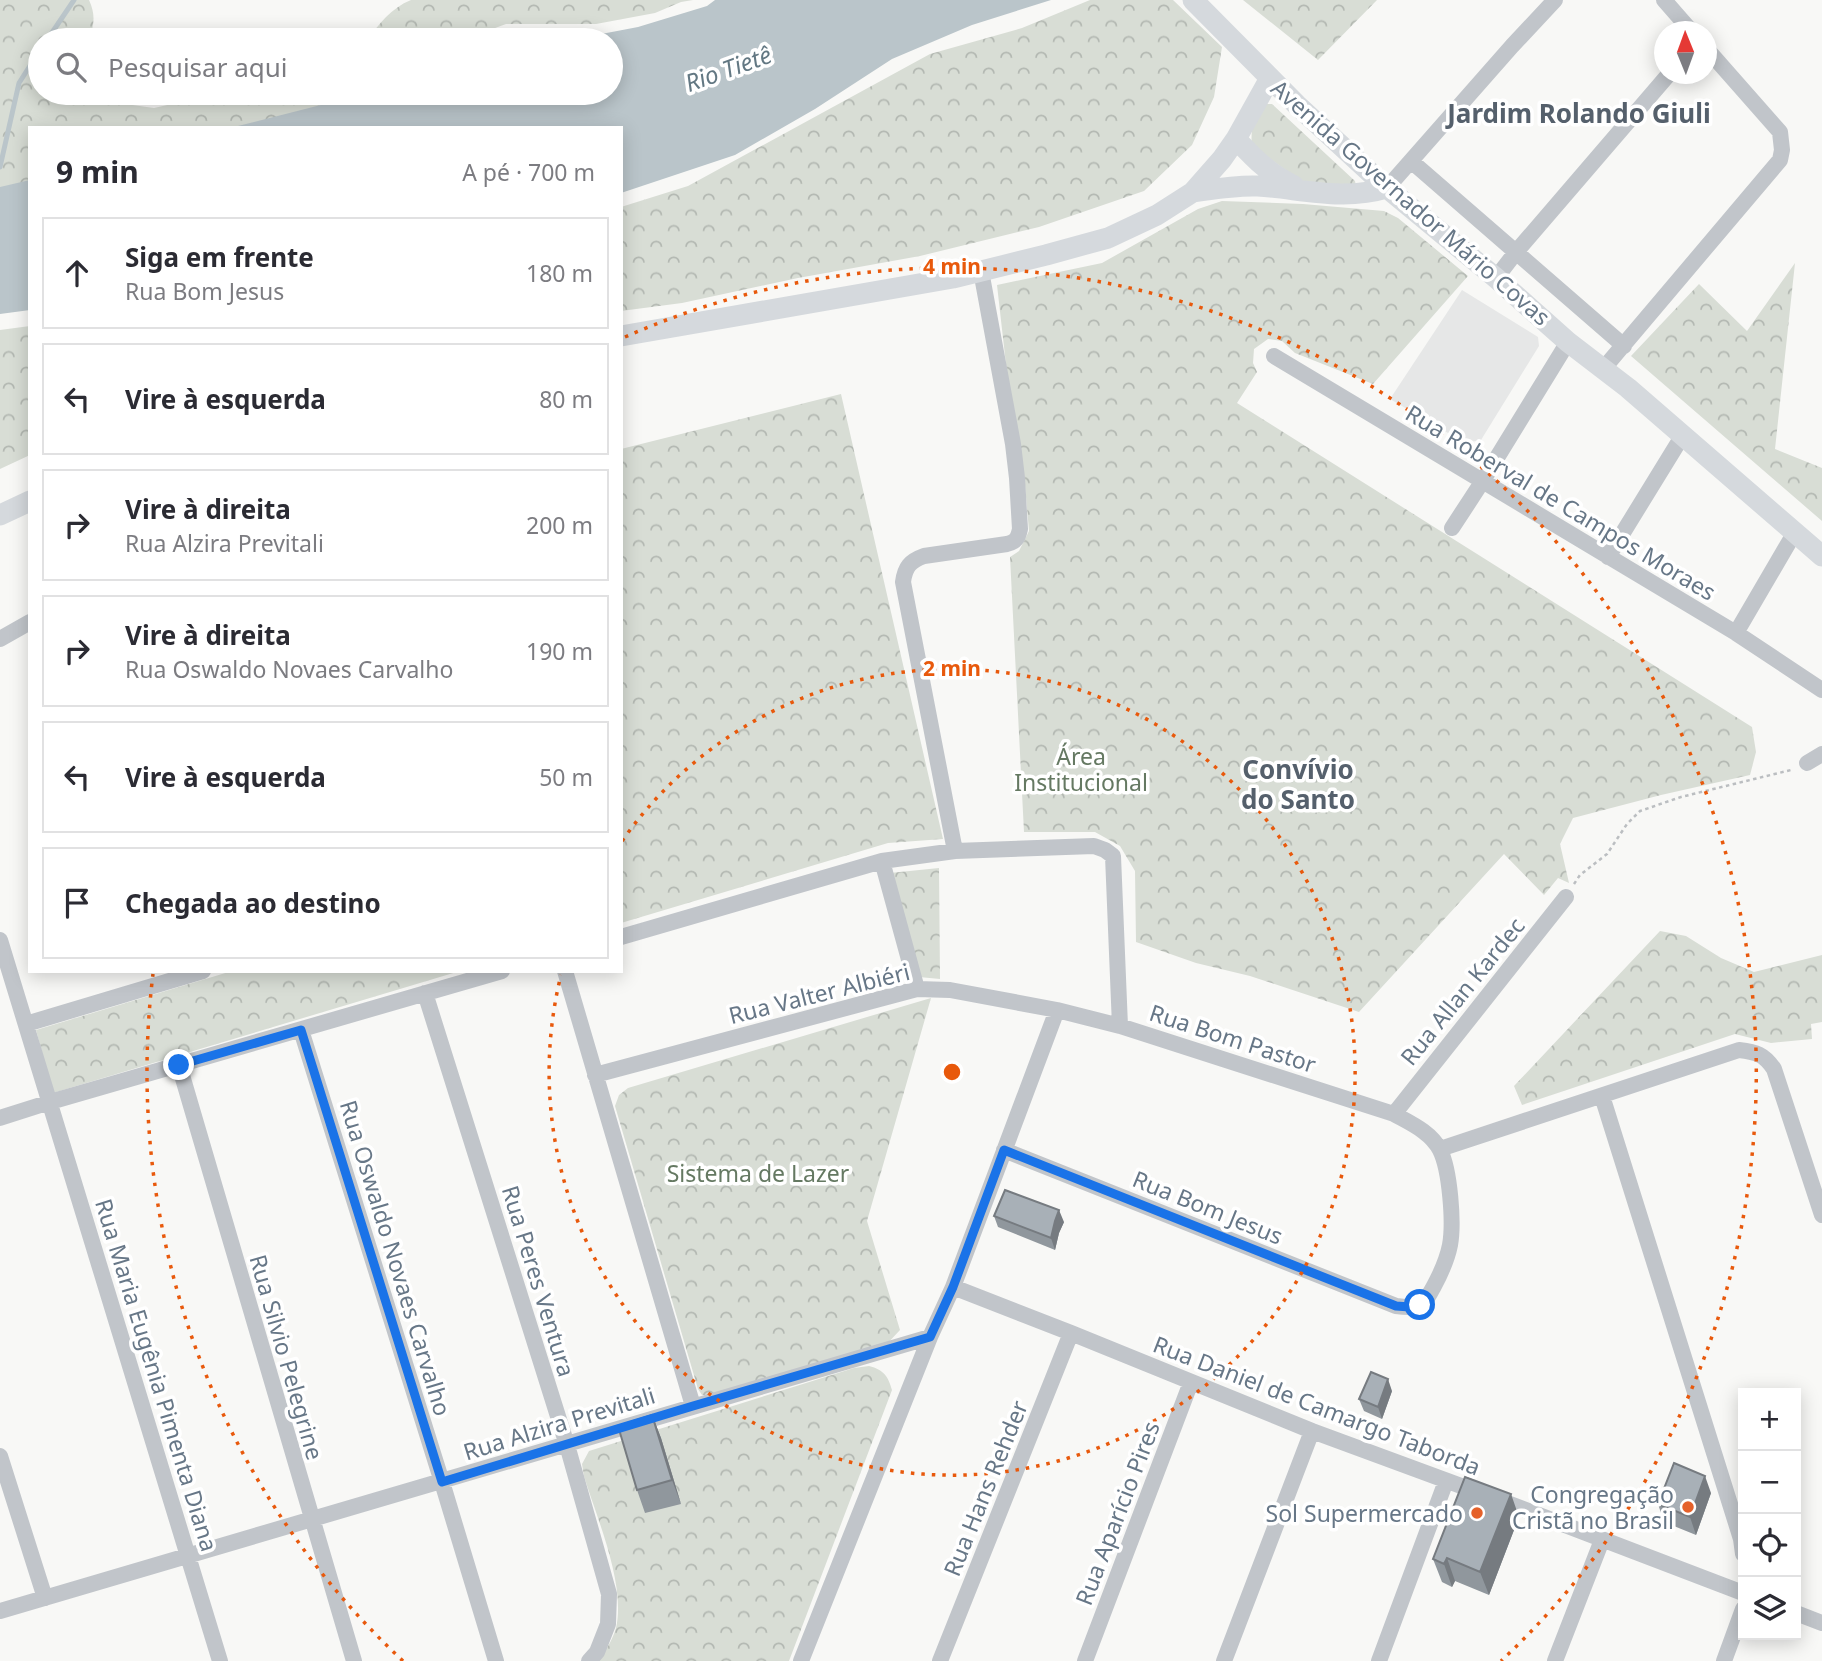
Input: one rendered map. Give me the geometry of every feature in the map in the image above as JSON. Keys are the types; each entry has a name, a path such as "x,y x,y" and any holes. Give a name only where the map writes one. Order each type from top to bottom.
{"street":[{"name":"Avenida Governador Mário Covas","path":"1193,0 1270,78 1387,188 1568,342 1604,368 1822,556"},
{"path":"1193,192 1256,186 1350,195 1387,188 1555,0"},
{"path":"1664,0 1682,21"},
{"path":"1604,368 1780,160 1783,150 1780,132 1717,60"},
{"path":"623,336 939,281 1046,256 1108,238 1157,215 1193,192 1236,139 1270,78"},
{"path":"1496,278 1661,84"},
{"path":"1236,139 1264,168 1305,192"},
{"path":"1411,160 1624,346"},
{"path":"955,851 903,582 904,572 914,559 1007,544 1018,537 1020,529 1013,444 981,271"},
{"path":"1452,528 1568,342"},
{"name":"Rua Roberval de Campos Moraes","path":"1274,356 1736,633 1822,690"},
{"path":"1608,557 1683,435"},
{"path":"0,515 28,502"},
{"path":"1736,633 1795,532"},
{"path":"0,639 28,623"},
{"path":"1807,763 1822,754"},
{"path":"623,936 882,861 955,851 1094,846 1114,856 1120,1026"},
{"path":"882,861 917,989"},
{"name":"Rua Allan Kardec","path":"1394,1114 1566,897"},
{"name":"Rua Maria Eugênia Pimenta Diana","path":"0,940 220,1661"},
{"path":"0,1118 495,973"},
{"path":"566,973 693,1406"},
{"path":"26,1024 177,975"},
{"name":"Rua Valter Albiéri","path":"595,1075 917,989 950,990 1057,1010"},
{"name":"Rua Peres Ventura","path":"425,993 567,1445 609,1594 608,1623 597,1652 589,1661"},
{"path":"801,1661 930,1337 953,1287 1057,1010"},
{"name":"Rua Bom Pastor","path":"1057,1010 1120,1026 1394,1114 1426,1133 1440,1149"},
{"name":"Rua Oswaldo Novaes Carvalho","path":"301,1030 496,1661"},
{"path":"1440,1149 1739,1050 1767,1058 1774,1069 1822,1215"},
{"name":"Rua Silvio Pelegrine","path":"179,1065 354,1661"},
{"path":"1602,1096 1738,1529"},
{"name":"Rua Bom Jesus","path":"1004,1150 1396,1306 1410,1307 1420,1305 1428,1297 1443,1267 1450,1245 1447,1175 1440,1149"},
{"name":"Rua Daniel de Camargo Taborda","path":"953,1287 1312,1431 1738,1591"},
{"name":"Rua Hans Rehder","path":"940,1661 1071,1333"},
{"name":"Rua Alzira Previtali","path":"0,1611 930,1337"},
{"name":"Rua Aparício Pires","path":"1084,1661 1191,1382"},
{"path":"1224,1661 1312,1431"},
{"path":"0,1456 45,1598"},
{"path":"1378,1661 1446,1481"},
{"path":"1555,1661 1602,1540"},
{"path":"1801,1615 1822,1623"},
{"path":"1724,1661 1738,1623"}],"path":[{"path":"1566,897 1580,875 1607,854 1627,824 1640,811 1681,797 1786,772 1807,763"}],"shaded area":[{"path":"1462,290 1538,337 1539,346 1481,440 1465,443 1390,399"}],"green space":[{"path":"0,0 89,0 93,10 92,28 28,28 28,105 132,105 154,108 167,105 368,105 350,126 28,126 28,190 0,215"},
{"path":"411,0 693,0 655,13 596,24 506,24 495,28 376,28"},
{"path":"1090,0 1173,0 1222,47 1214,97 1192,145 1144,191 1039,227 920,256 682,303 623,311 623,206 688,186 930,54 1022,28"},
{"path":"1243,0 1377,0 1318,60"},
{"path":"1264,104 1272,104 1355,181 1356,186 1301,181 1252,146 1254,124"},
{"name":"Área Institucional","path":"1222,201 1384,211 1398,218 1468,276 1373,384 1295,353 1282,341 1268,339 1254,349 1253,363 1257,372 1237,403 1752,727 1756,752 1750,775 1573,818 1560,844 1569,883 1558,878 1544,895 1504,854 1359,1012 1136,942 1135,871 1120,846 1095,832 1024,832 1010,557 1019,551 1029,531 1024,474 1009,391 997,285 1102,263 1198,209"},
{"path":"1795,263 1775,449 1822,468 1822,521 1631,356 1699,284 1747,331"},
{"path":"28,326 28,456 0,469 0,330"},
{"path":"841,394 943,839 888,843 623,922 623,448"},
{"path":"939,868 940,979 919,977 890,873"},
{"path":"1660,931 1686,936 1721,958 1754,972 1822,955 1822,1022 1811,1024 1812,1039 1771,1043 1735,1034 1522,1105 1514,1086"},
{"path":"225,973 453,973 53,1093 36,1030"},
{"name":"Sistema de Lazer","path":"931,998 867,1221 900,1330 886,1345 702,1395 698,1389 615,1106 619,1095 628,1088"},
{"path":"869,1366 885,1374 892,1390 789,1661 598,1661 615,1632 618,1611 609,1552 584,1476 582,1464 589,1451 854,1368"}],"water":[{"name":"Rio Tietê","path":"715,0 1051,0 972,25 892,59 815,109 735,155 623,192 623,126 238,126 321,105 623,105 623,30 707,6"},
{"path":"28,180 28,310 0,314 0,187"}],"building":[{"path":"1005,1190 1059,1210 1051,1238 994,1216"},
{"path":"1371,1372 1388,1379 1378,1407 1359,1399"},
{"path":"652,1415 672,1480 637,1490 618,1426"},
{"path":"1674,1463 1705,1476 1690,1517 1658,1504"},
{"path":"1465,1477 1511,1494 1480,1572 1447,1558 1444,1564 1433,1559"}],"waterway":[{"path":"55,28 74,0"},
{"path":"0,167 19,83 28,69"}],"place":[{"name":"Congregação Cristã no Brasil","path":"1688,1507"},
{"name":"Sol Supermercado","path":"1477,1513"}],"district":[{"name":"Jardim Rolando Giuli","path":"1579,113"},
{"name":"Convívio do Santo","path":"1298,784"}],"route":[{"path":"179,1065 301,1030 442,1482 930,1337 953,1287 1004,1150 1396,1306 1420,1305"}]}
